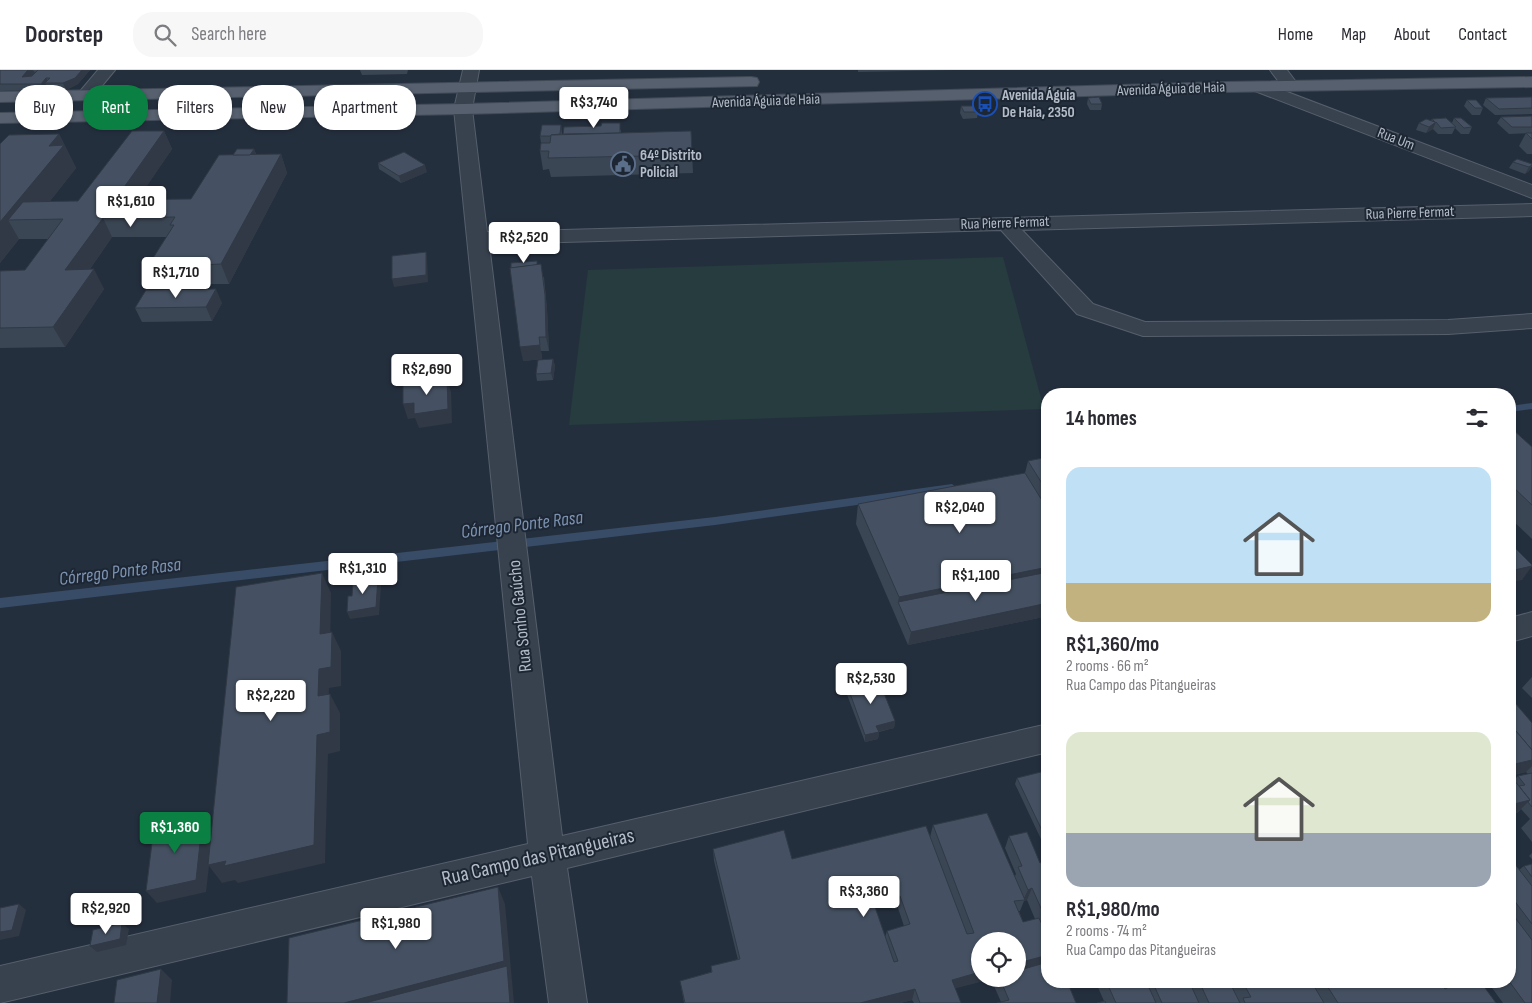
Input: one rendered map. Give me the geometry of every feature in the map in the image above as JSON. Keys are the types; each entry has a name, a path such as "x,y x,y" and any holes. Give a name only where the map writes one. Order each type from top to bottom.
{"main road":[{"name":"Avenida Águia de Haia","path":"148,96 464,99 1261,87 1291,86 1346,77 1532,82"},
{"name":"Avenida Águia de Haia","path":"0,118 464,99 770,81"},
{"name":"Avenida Águia de Haia","path":"0,98 83,95"}],"street":[{"path":"94,85 107,70"},
{"path":"464,99 471,70"},
{"path":"1278,70 1291,86"},
{"name":"Rua Um","path":"1261,87 1532,192"},
{"name":"Rua Sonho Gaúcho","path":"464,99 547,855 568,1003"},
{"name":"Rua Pierre Fermat","path":"478,238 1532,210"},
{"path":"1005,223 1084,309 1143,329 1448,327 1532,321"},
{"path":"1516,628 1532,624"},
{"name":"Rua Campo das Pitangueiras","path":"0,985 1041,740"}],"green space":[{"path":"1003,257 1041,398 1041,409 569,425 588,270"}],"building":[{"path":"0,70 28,70 22,77 32,76 38,70 82,70 75,78 63,83 45,83 50,78 46,78 41,84 0,84"},
{"path":"1099,97 1102,104 1091,104 1088,98"},
{"path":"1532,97 1532,108 1499,109 1486,98"},
{"path":"1467,100 1476,100 1483,108 1475,108"},
{"path":"961,106 976,106 978,112 964,112"},
{"path":"1532,116 1532,127 1512,127 1501,117"},
{"path":"1446,118 1456,127 1441,128 1436,122 1429,127 1419,123 1426,119 1435,122 1432,119"},
{"path":"1454,118 1461,118 1472,127 1464,128"},
{"path":"602,123 620,123 620,133 563,134 564,127 601,126"},
{"path":"542,125 561,125 560,134 540,136"},
{"path":"132,131 164,131 115,200 191,199 219,155 281,154 221,264 202,265 196,275 161,275 167,265 148,266 174,225 170,225 175,217 103,218 65,270 94,269 53,327 0,328 0,271 25,270 63,219 8,220 23,202 78,201"},
{"path":"691,131 692,155 548,158 549,151 540,151 541,143 550,143 551,135"},
{"path":"1526,133 1532,133 1532,139"},
{"path":"59,134 49,146 64,145 0,222 0,144 9,135"},
{"path":"237,149 254,149 250,155 233,155"},
{"path":"404,152 425,165 399,176 378,163"},
{"path":"1517,159 1532,165 1529,167 1513,162"},
{"path":"426,252 426,275 392,279 392,256"},
{"path":"537,261 537,265 511,268 511,263"},
{"path":"541,264 545,295 546,337 539,337 540,345 520,347 510,268"},
{"path":"216,289 206,307 135,308 146,290"},
{"path":"553,359 551,373 536,374 538,360"},
{"path":"447,378 448,409 414,414 414,403 403,404 403,384"},
{"path":"1516,432 1532,447 1532,505 1516,490"},
{"path":"1041,458 1041,482 1028,461"},
{"path":"1025,473 1041,499 1041,568 899,597 858,504"},
{"path":"1516,549 1532,565 1516,570"},
{"path":"322,573 320,634 332,632 331,667 319,669 318,696 330,694 330,732 317,735 314,845 224,866 226,861 208,865 236,587"},
{"path":"1041,573 1041,604 911,632 898,602"},
{"path":"378,578 376,607 347,612 348,596 352,596 353,582"},
{"path":"878,678 895,721 876,726 879,732 865,735 847,685"},
{"path":"1516,704 1532,723 1532,750 1516,731"},
{"path":"1516,731 1532,750 1532,760 1516,764"},
{"path":"1041,772 1041,828 1017,778"},
{"path":"1532,773 1532,807 1528,802 1530,800 1519,786 1525,785 1518,776"},
{"path":"1516,782 1530,800 1516,804"},
{"path":"987,813 1025,900 1014,901 1023,922 1039,918 1041,922 1041,957 1026,961 1026,932 974,932 933,825"},
{"path":"203,816 196,880 146,891 154,827"},
{"path":"926,826 967,934 971,933 971,975 952,980 961,1003 920,1003 915,989 860,1003 685,1003 680,981 712,972 711,966 740,959 713,849 784,830 792,859","holes":["888,879 894,898 900,896 910,924 887,931 898,961 894,962 867,884"]},
{"path":"1027,832 1041,863 1041,908 1032,888 1028,890 1018,867 1022,866 1009,836"},
{"path":"1532,864 1532,877 1524,866"},
{"path":"1516,866 1532,886 1532,924 1516,903"},
{"path":"498,887 504,961 344,1003 287,1003 289,938"},
{"path":"19,904 12,930 0,932 0,908"},
{"path":"1516,919 1532,940 1532,1003 1525,1003 1514,988 1516,988"},
{"path":"122,923 120,939 90,946 93,930"},
{"path":"1041,964 1041,988 1070,988 1076,1003 997,1003 1009,1000 1003,987 1026,987 1026,968"},
{"path":"507,966 510,1003 365,1003"},
{"path":"161,969 157,1003 114,1003 117,980"},
{"path":"1109,988 1149,988 1156,1003 1116,1003"},
{"path":"1155,988 1192,988 1199,1003 1162,1003"},
{"path":"1202,988 1232,988 1240,1003 1209,1003"},
{"path":"1246,988 1315,988 1324,1003 1245,1003 1243,998 1251,997"},
{"path":"1328,988 1485,988 1496,1003 1338,1003"}],"waterway":[{"name":"Córrego Ponte Rasa","path":"1516,408 1532,406"},
{"name":"Córrego Ponte Rasa","path":"0,603 715,521 952,488"}],"place":[{"name":"Avenida Águia De Haia, 2350","path":"985,104"},
{"name":"64º Distrito Policial","path":"623,164"}]}
